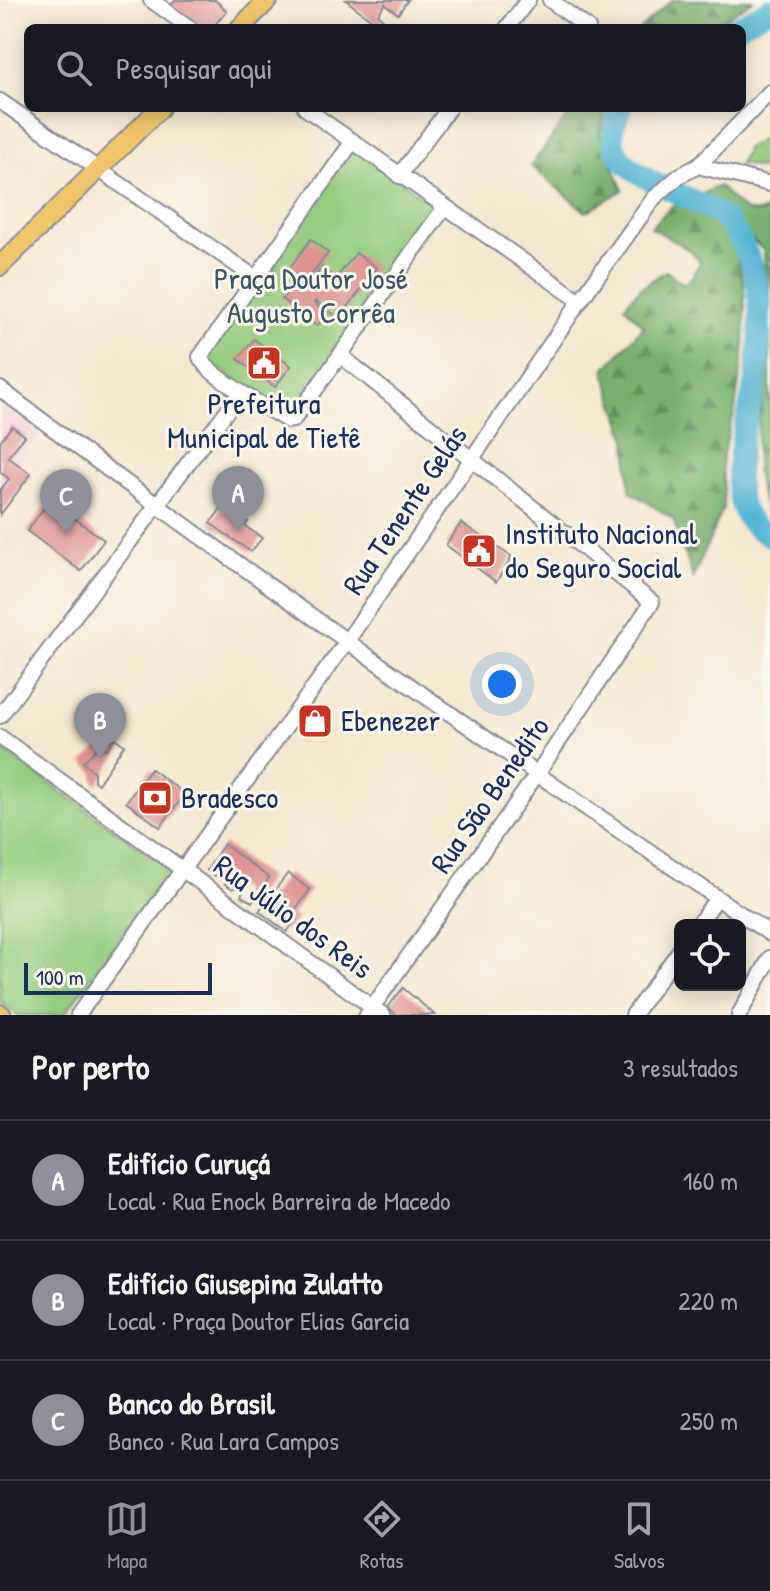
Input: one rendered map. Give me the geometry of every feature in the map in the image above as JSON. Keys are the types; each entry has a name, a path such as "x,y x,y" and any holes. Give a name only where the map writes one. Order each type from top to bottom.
{"main road":[{"path":"244,24 268,0"},
{"path":"0,266 156,112"}],"street":[{"path":"151,0 184,24"},
{"path":"510,24 528,0"},
{"path":"550,0 583,24"},
{"name":"Rua Tenente Gelás","path":"78,1015 347,641 654,198 671,182 698,166 770,92"},
{"path":"0,101 254,277"},
{"path":"311,112 580,301"},
{"path":"399,176 446,112"},
{"path":"353,141 200,357 202,364 241,392 288,421 293,420 445,207"},
{"path":"698,166 768,182"},
{"path":"341,356 472,459"},
{"path":"0,389 156,506 770,934"},
{"path":"0,716 241,392"},
{"name":"Rua São Benedito","path":"375,1012 652,602 472,459"},
{"name":"Rua Júlio dos Reis","path":"0,737 375,1012"},
{"path":"702,919 717,898"},
{"path":"633,1015 674,958"},
{"path":"739,1015 770,958"}],"shaded area":[{"path":"0,404 39,434 17,464 31,474 0,515"}],"green space":[{"path":"672,0 753,0 717,24 645,24"},
{"path":"570,112 605,112 600,134 623,190 586,212 531,166"},
{"path":"770,135 770,167 739,164 747,148"},
{"name":"Praça Doutor José Augusto Corrêa","path":"352,145 440,210 292,419 202,357"},
{"path":"719,186 747,211 770,209 770,516 757,477 756,457 767,351 764,251 725,212 698,196"},
{"path":"676,202 718,225 736,251 744,284 744,348 735,409 722,458 724,506 693,578 673,519 630,491 627,440 604,370 644,326 624,306 640,288 666,271 684,284 700,262 692,252 651,227"},
{"path":"0,743 6,752 152,856 160,856 173,871 164,883 157,886 64,1015 17,1015 0,1002"}],"building":[{"path":"175,0 215,0 227,11 216,24 192,24 171,5"},
{"path":"346,0 408,0 398,14 385,4 378,14 386,23 377,24"},
{"path":"311,239 328,253 305,283 288,270"},
{"path":"356,253 377,268 339,319 316,301 314,303 327,313 317,326 282,299 293,284 303,292 322,267 336,278"},
{"name":"Prefeitura Municipal de Tietê","path":"254,339 291,366 275,387 238,359"},
{"path":"12,426 25,436 8,457 31,474 0,515 0,490 9,479 0,472 0,441"},
{"path":"50,500 104,540 81,571 27,531"},
{"path":"221,509 238,521 241,517 248,522 245,526 262,538 251,552 210,523"},
{"name":"Instituto Nacional do Seguro Social","path":"461,523 512,557 496,582 446,545"},
{"path":"115,738 124,745 98,784 94,781 94,772 83,762 100,745 106,750"},
{"name":"Bradesco","path":"151,769 185,794 160,827 126,802"},
{"path":"224,844 269,878 252,902 241,896 243,891 237,886 233,889 225,884 227,877 220,872 214,876 207,870"},
{"path":"288,873 310,890 292,914 297,918 287,932 259,911"},
{"path":"403,988 435,1015 396,1015 388,1007"}],"waterway":[{"path":"742,24 770,9"},
{"path":"620,112 613,131 616,150 627,165 645,178 725,220 739,237 752,265 759,298 759,341 755,381 738,466 738,488 743,508 753,525 770,536"}],"place":[{"name":"Prefeitura Municipal de Tietê","path":"264,363"},
{"name":"Edifício Curuçá","path":"238,532"},
{"name":"Banco do Brasil","path":"66,535"},
{"name":"Instituto Nacional do Seguro Social","path":"479,551"},
{"name":"Ebenezer","path":"315,721"},
{"name":"Edifício Giusepina Zulatto","path":"100,759"},
{"name":"Bradesco","path":"155,798"}]}
